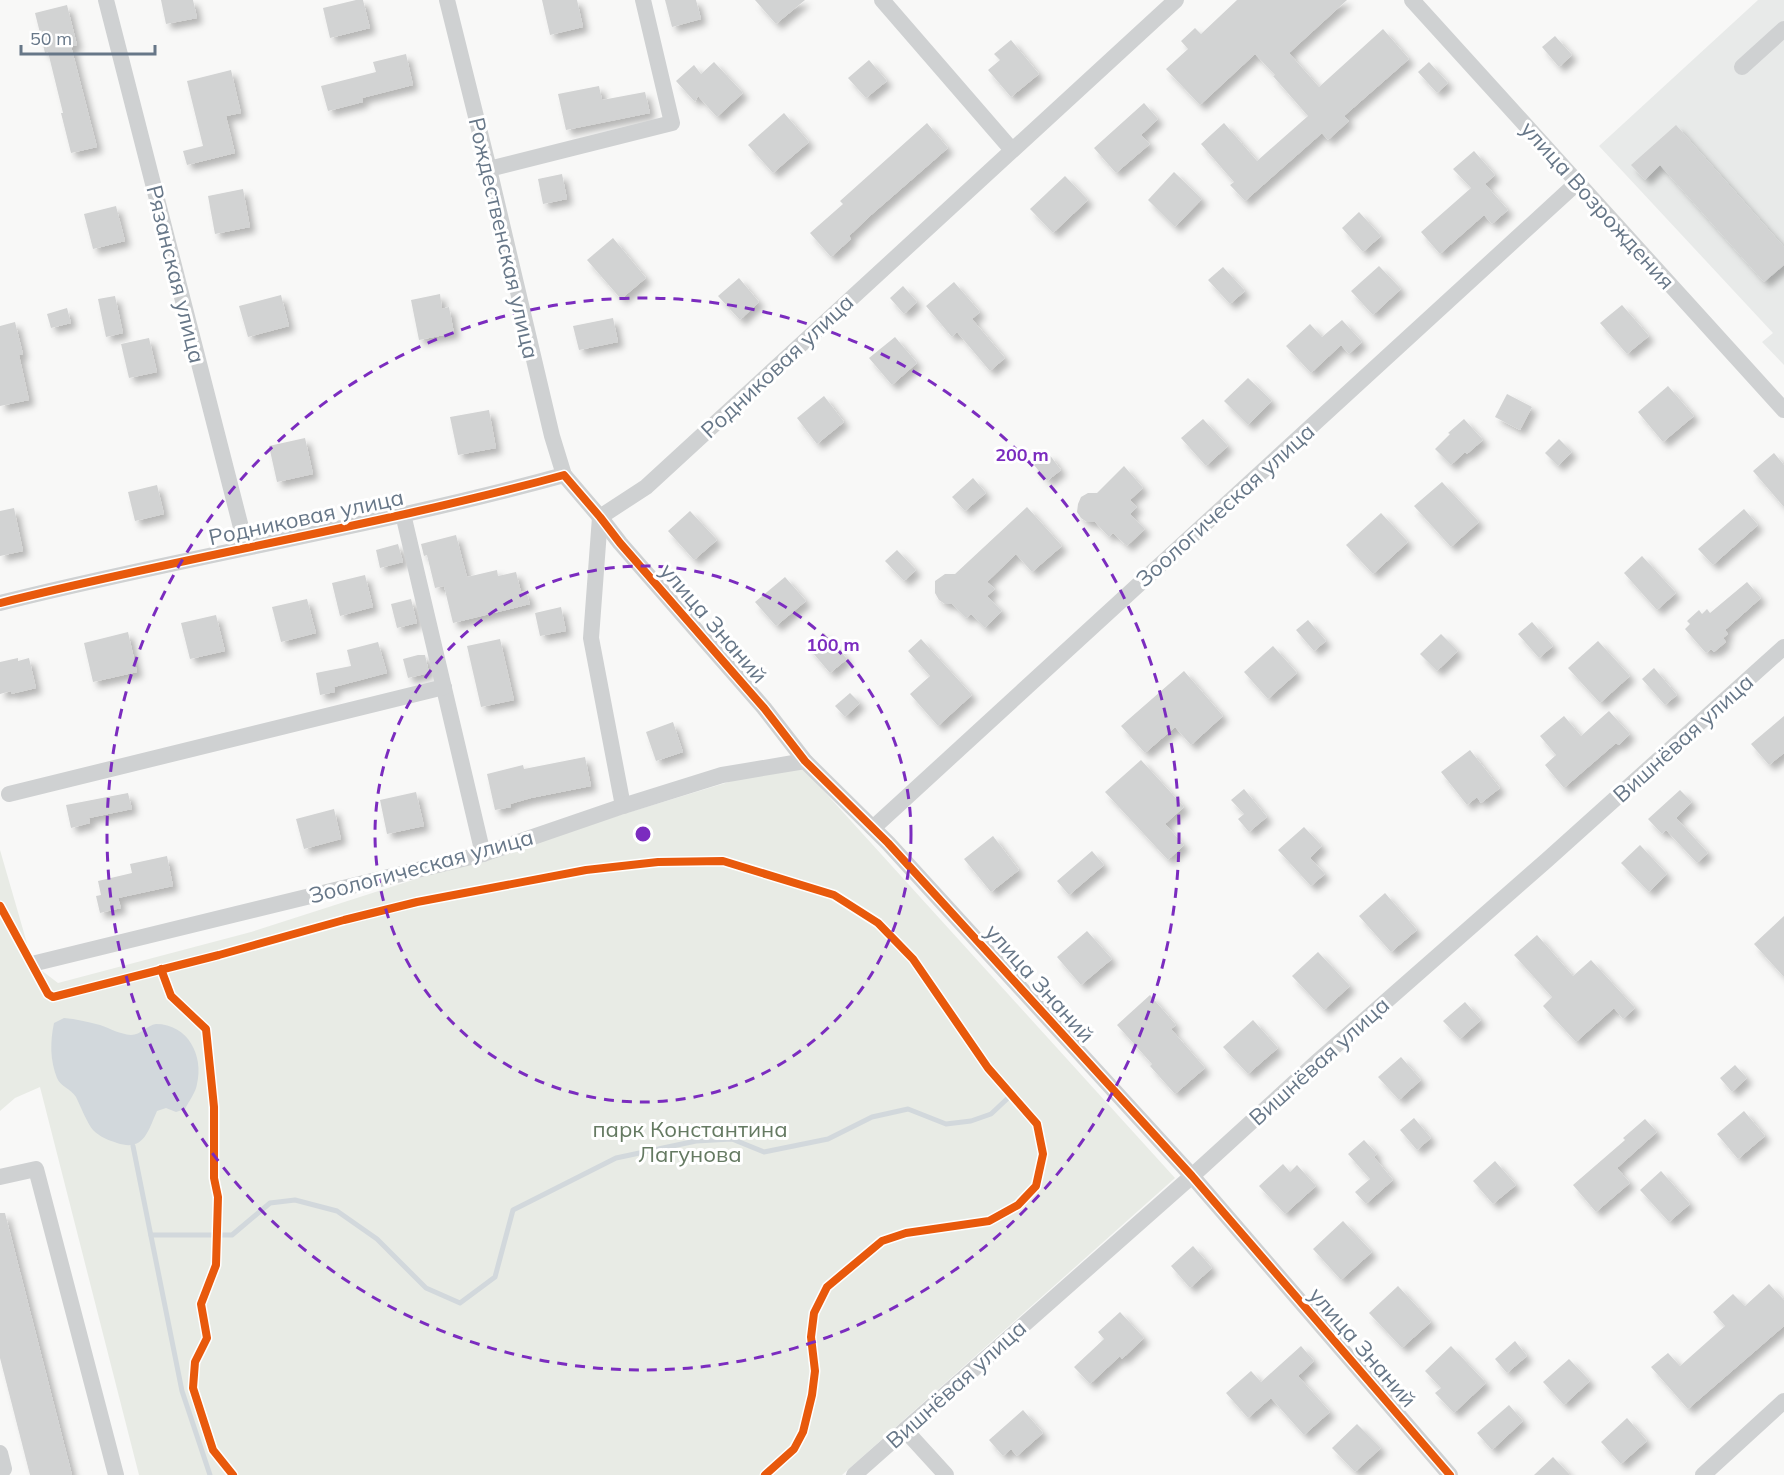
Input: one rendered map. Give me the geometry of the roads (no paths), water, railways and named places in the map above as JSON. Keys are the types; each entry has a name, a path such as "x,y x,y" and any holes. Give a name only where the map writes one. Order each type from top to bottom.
{"street":[{"name":"Рязанская улица","path":"106,0 246,547"},
{"name":"Рождественская улица","path":"447,0 552,436 564,475"},
{"path":"489,169 672,123 643,0"},
{"path":"882,0 1012,150"},
{"name":"Родниковая улица","path":"600,517 646,486 1176,0"},
{"name":"улица Возрождения","path":"1412,0 1784,410"},
{"path":"1742,68 1784,29"},
{"name":"Зоологическая улица","path":"873,828 1578,182"},
{"name":"Родниковая улица","path":"0,603 403,514 564,475"},
{"path":"564,475 600,517 591,638 623,806"},
{"path":"403,514 483,854"},
{"name":"улица Знаний","path":"600,517 764,708 804,761 873,828 1192,1176 1450,1475"},
{"name":"Вишнёвая улица","path":"854,1475 1547,860 1784,646"},
{"path":"9,794 444,687"},
{"name":"Зоологическая улица","path":"36,963 483,854 722,775 804,761"},
{"path":"0,1177 36,1169 116,1475"},
{"path":"1703,1475 1784,1401"},
{"path":"905,1430 946,1475"},
{"path":"0,1453 4,1469 0,1470"}],"waterway":[{"path":"151,1235 232,1235 270,1203 295,1200 337,1211 377,1239 426,1288 460,1303 495,1277 513,1210 616,1158 696,1141 732,1139 764,1152 828,1139 872,1117 908,1109 946,1124 971,1121 991,1114 1008,1098"},
{"path":"133,1146 182,1391 210,1475"}],"park label":[{"name":"парк Константина Лагунова","path":"690,1142"}]}
